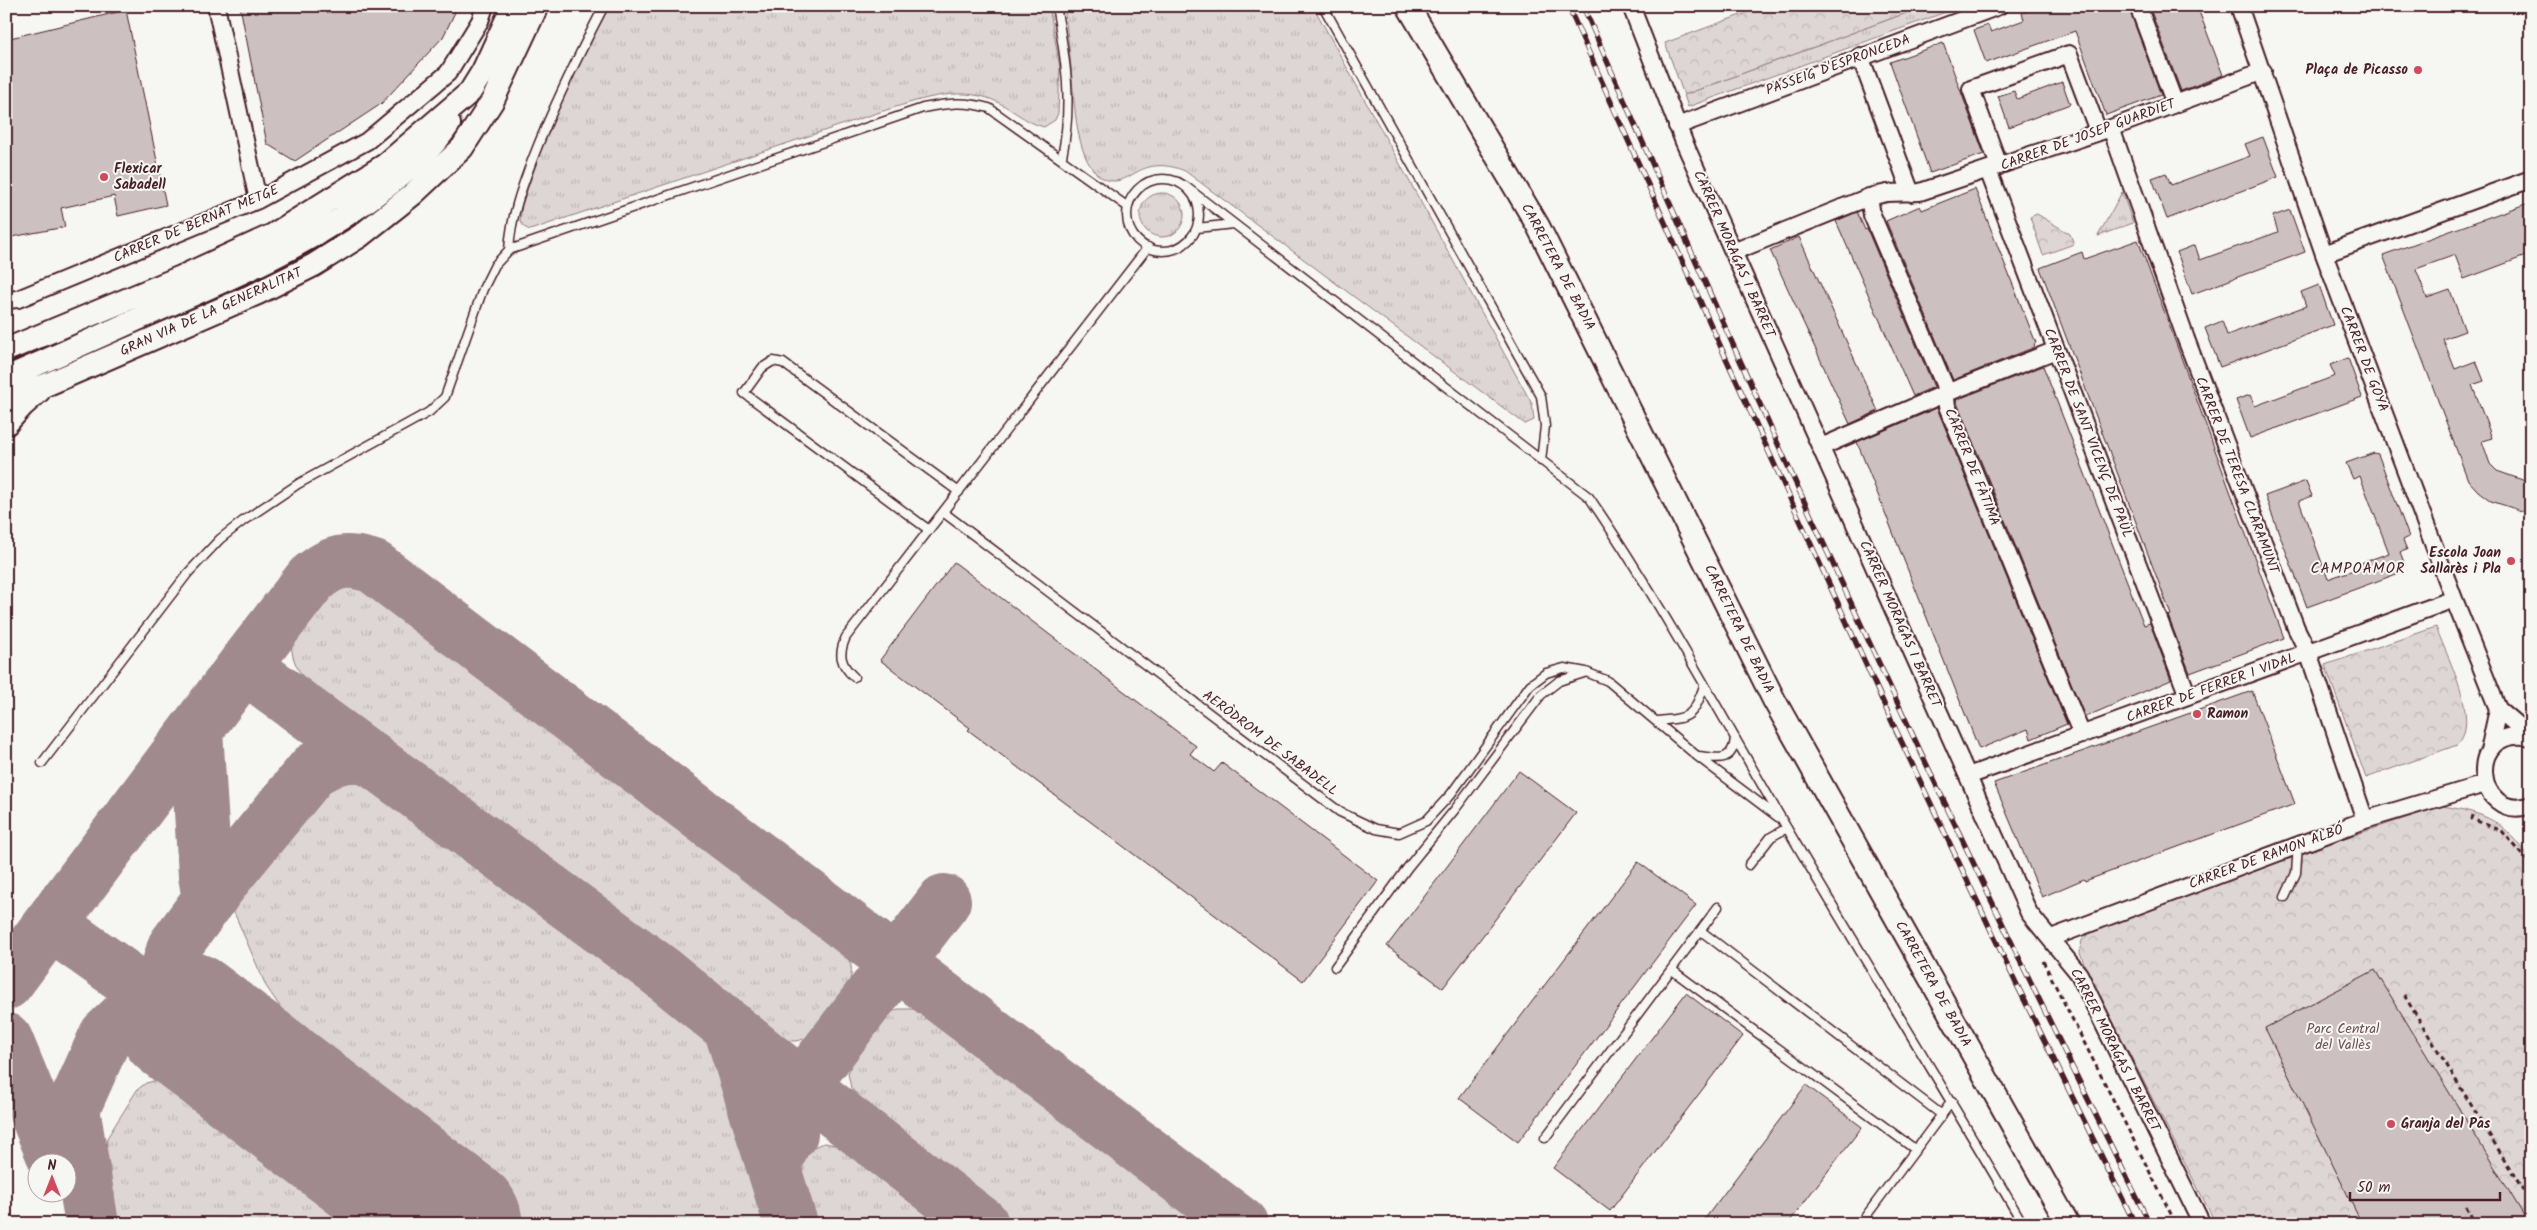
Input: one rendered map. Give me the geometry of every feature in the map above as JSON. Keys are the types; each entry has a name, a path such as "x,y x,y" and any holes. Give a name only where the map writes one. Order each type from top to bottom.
{"street":[{"path":"216,6 258,200"},
{"name":"CARRER DE BERNAT METGE","path":"12,299 258,200 367,141 448,73 480,21 485,6"},
{"path":"6,378 278,257 324,231 360,207 412,166 440,138 483,71 513,6"},
{"path":"510,65 517,31 525,6"},
{"name":"GRAN VIA DE LA GENERALITAT","path":"6,399 48,384 258,293 314,265 360,236 413,194 462,148 492,100 537,6"},
{"name":"CARRETERA DE BADIA","path":"1405,6 1538,226 1774,700 2068,1224"},
{"name":"CARRER MORAGAS I BARRET","path":"1631,6 1677,126 2029,913 2079,974 2202,1224"},
{"name":"PASSEIG D'ESPRONCEDA","path":"1677,126 1860,56 1999,6"},
{"path":"2138,6 2175,104"},
{"name":"CARRER DE GOYA","path":"2240,6 2324,254 2454,599 2498,709 2531,737"},
{"name":"CARRER DE TERESA CLARAMUNT","path":"1994,168 1971,89 2069,54 2105,129 2296,628 2308,652 2365,820"},
{"path":"1860,56 1911,193"},
{"name":"CARRER DE JOSEP GUARDIET","path":"1733,252 1869,197 1887,193 1920,192 2105,129 2263,71"},
{"path":"6,350 179,278 273,235 345,192 385,165 470,92"},
{"name":"CARRER DE SANT VICENÇ DE PAÜL","path":"1994,168 2056,350 2188,696"},
{"path":"2324,254 2531,179"},
{"name":"CARRER DE FÀTIMA","path":"1869,197 1872,215 1944,384 1944,394 2082,734"},
{"path":"1821,447 1944,394 2056,350"},
{"path":"6,424 22,406 48,384"},
{"name":"CARRER DE FERRER I VIDAL","path":"1968,776 2454,599"},
{"path":"2498,709 2489,751 2484,762 2485,784 2497,800 2506,805 2516,807 2531,805"},
{"path":"2489,751 2503,739 2512,736 2531,737"},
{"name":"CARRER DE RAMON ALBÓ","path":"2051,938 2365,820 2485,784"}],"lane":[{"path":"509,250 510,227 517,201 551,110 604,6"},
{"path":"1056,6 1067,69 1068,126 1062,158"},
{"path":"1322,6 1541,396 1546,426 1541,461"},
{"path":"42,762 188,573 220,539 243,520 298,484 429,412 445,397 483,289 495,265 509,250 904,114 946,103 968,102 989,108 1062,158 1128,207"},
{"path":"1185,186 1193,194 1198,205 1197,228 1182,245 1171,250 1148,247 1138,241 1131,231 1127,219 1128,207 1133,195 1141,186 1151,180 1164,179 1185,186 1588,497 1608,525 1782,820 1952,1101 2023,1224"},
{"path":"1197,228 1234,224"},
{"path":"854,677 841,660 840,652 846,637 1148,247"},
{"path":"929,530 744,393 762,368 773,361 783,364 959,492"},
{"name":"AERÒDROM DE SABADELL","path":"943,512 1340,812 1376,829 1399,833 1426,821 1452,794 1530,685 1546,673 1564,668 1586,672"},
{"path":"1335,967 1408,867 1456,808 1541,695 1559,681 1586,672 1608,681 1697,756 1782,820"},
{"path":"1656,721 1683,719 1691,715 1704,686"},
{"path":"1697,756 1718,759 1730,754 1734,749 1735,738"},
{"path":"1749,865 1771,837 1787,828"},
{"path":"2284,897 2296,873 2298,845"},
{"path":"1545,1138 1718,907"},
{"path":"1701,931 1942,1115"},
{"path":"1672,970 1916,1150"},
{"path":"1860,1224 1952,1101"}],"path":[{"path":"2473,815 2472,819 2502,831 2531,864"},
{"path":"2043,960 2176,1224"},
{"path":"2404,995 2531,1203"},
{"path":"2466,1206 2475,1224"}],"green space":[{"path":"607,6 1049,6 1060,68 1058,113 1055,120 1044,127 1031,122 993,100 979,96 950,94 922,99 530,230 524,227 520,221 522,205 548,130"},
{"path":"1064,6 1313,6 1532,404 1534,420 1525,424 1185,171 1172,167 1154,166 1119,180 1113,181 1101,177 1091,168 1080,139 1074,106"},
{"path":"1765,6 1925,6 1684,95 1665,43"},
{"path":"1925,6 1962,6 1688,107 1684,95"},
{"path":"2122,192 2133,223 2098,236"},
{"path":"1162,193 1174,197 1180,203 1184,215 1180,227 1174,233 1162,237 1150,233 1144,227 1140,215 1144,203 1150,197"},
{"path":"2037,214 2070,234 2074,244 2043,255 2030,217"},
{"path":"343,587 364,589 405,611 812,920 840,947 851,966 848,987 834,1012 814,1033 804,1039 795,1041 779,1038 763,1031 733,1013 334,712 312,689 299,671 294,661 292,641 298,626 312,607 326,595"},
{"path":"2436,627 2460,688 2466,720 2464,734 2457,745 2366,778 2325,665"},
{"path":"346,781 364,785 401,804 703,1033 715,1048 724,1066 773,1224 529,1224 357,1095 319,1060 266,986 233,910 288,834 336,784"},
{"name":"Parc Central del Vallès","path":"2442,806 2472,812 2494,821 2512,836 2531,859 2531,1224 2216,1224 2085,966 2080,953 2082,940 2090,933 2339,840"},
{"path":"898,1009 913,1009 925,1013 980,1045 1215,1224 1012,1224 891,1132 851,1088 848,1073 864,1036 884,1016"},
{"path":"162,1079 178,1080 190,1087 371,1224 116,1224 105,1165 107,1138 137,1090 146,1083"},
{"path":"825,1143 843,1147 878,1164 957,1224 812,1224 802,1177 803,1165 807,1155 814,1147"}],"building":[{"path":"240,6 458,6 443,37 381,104 295,161 267,144"},
{"path":"2040,6 2128,6 2161,95 2106,115 2075,31 1986,63 1974,30 1988,25 1991,32 2024,20 2022,13"},
{"path":"2149,6 2197,6 2223,75 2181,91"},
{"path":"126,10 166,205 118,216 114,196 61,208 65,227 6,238 6,39"},
{"path":"1943,43 1984,154 1930,173 1890,62"},
{"path":"2062,82 2070,104 2009,127 1998,96 2014,91 2017,99"},
{"path":"2263,137 2278,177 2167,219 2152,178 2166,173 2171,185 2250,156 2245,144"},
{"path":"1975,189 2036,343 2034,344 2035,347 1953,380 1886,221 1920,206 1922,210"},
{"path":"2531,202 2531,254 2464,279 2455,255 2416,269 2427,298 2450,290 2465,331 2443,339 2455,369 2476,361 2484,381 2472,385 2492,438 2482,441 2490,464 2497,471 2531,483 2531,514 2491,501 2468,480 2383,255"},
{"path":"2290,210 2305,252 2192,294 2177,252 2195,245 2200,260 2278,232 2273,216"},
{"path":"1857,212 1865,230 1867,229 1934,387 1913,396 1836,221"},
{"path":"1799,237 1878,411 1850,424 1770,250"},
{"path":"2138,240 2284,638 2190,673 2168,616 2171,615 2040,268 2082,252 2084,259"},
{"path":"2319,285 2333,325 2220,367 2205,328 2222,321 2227,335 2306,306 2301,292"},
{"path":"2348,358 2362,397 2250,438 2236,400 2250,395 2255,406 2335,376 2330,365"},
{"path":"2043,366 2144,625 2150,623 2171,680 2085,717 1956,400"},
{"path":"1937,408 2067,724 2031,739 2028,729 1979,749 1857,442"},
{"path":"2374,453 2378,454 2409,537 2403,540 2407,550 2400,552 2405,565 2397,568 2399,573 2307,607 2265,496 2306,481 2312,496 2299,501 2328,579 2362,567 2361,563 2389,553 2360,476 2353,479 2346,463"},
{"path":"954,562 1196,746 1190,754 1214,772 1222,763 1378,881 1303,981 968,730 970,728 880,660"},
{"path":"2252,691 2295,804 2085,881 2084,879 2042,897 1994,783"},
{"path":"1519,771 1576,813 1443,988 1387,946"},
{"path":"1638,862 1696,905 1518,1142 1459,1098"},
{"name":"Granja del Pas","path":"2375,970 2529,1224 2362,1224 2265,1028"},
{"path":"1686,993 1743,1036 1610,1211 1553,1168"},
{"path":"1806,1085 1862,1127 1788,1224 1701,1224"}],"taxiway":[{"path":"244,666 311,579 333,564 341,562 356,562 374,567 1241,1224"},
{"path":"183,1018 50,924 244,666 660,971 802,1086 982,1224"},
{"path":"196,731 205,875 209,899"},
{"path":"183,1018 169,1000 166,974 174,947 227,875 314,769 340,757 369,757"},
{"path":"731,1030 773,1166 783,1119 802,1086 944,901"},
{"path":"6,983 50,924"},
{"path":"92,1224 73,1109 106,1035 125,1017 147,1011 183,1018"},
{"path":"6,1040 52,1152"},
{"path":"791,1134 786,1138 773,1166 791,1224"}],"runway":[{"path":"183,1018 455,1224"}],"railway":[{"path":"1568,6 1894,726 2016,983 2135,1224"},
{"path":"1583,6 1719,313 1858,619 1929,771 2150,1224"}],"place":[{"name":"Plaça de Picasso","path":"2418,70"},
{"name":"Flexicar Sabadell","path":"104,177"},
{"name":"Escola Joan Sallarès i Pla","path":"2511,561"},
{"name":"Ramon","path":"2197,714"},
{"name":"Granja del Pas","path":"2391,1124"}],"district":[{"name":"CAMPOAMOR","path":"2358,569"}]}
